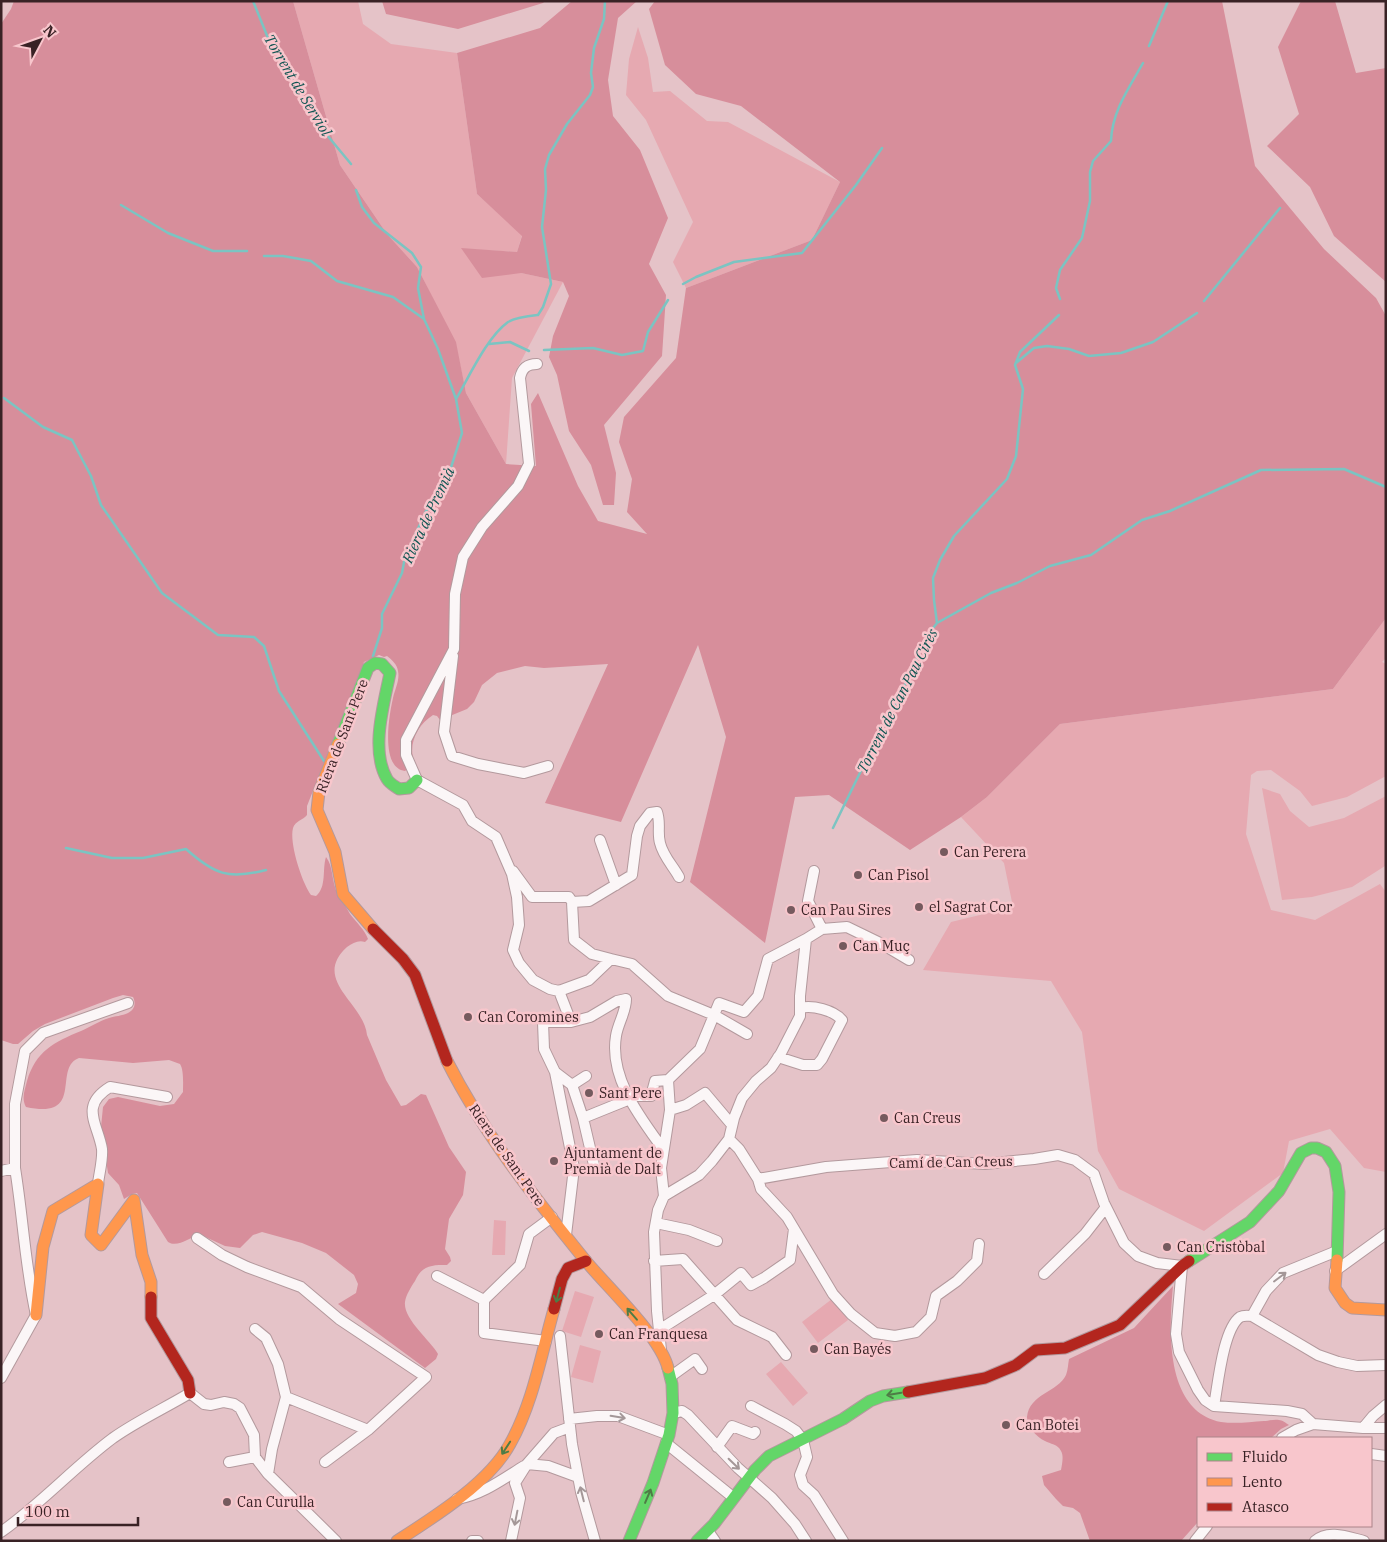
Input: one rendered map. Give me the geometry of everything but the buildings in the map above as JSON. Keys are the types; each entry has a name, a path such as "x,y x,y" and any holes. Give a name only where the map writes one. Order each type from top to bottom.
{"street":[{"path":"537,364 526,366 520,378 529,464 518,486 482,527 463,557 455,594 454,649 444,732 452,756 478,764 524,773 548,766"},
{"path":"454,649 406,740 406,755 417,780 463,806 472,821 496,837 512,874 517,897 519,925 513,950 533,980 550,989 559,991 589,980 611,959"},
{"name":"Riera de Sant Pere","path":"417,780 409,788 399,789 388,781 382,762 379,736 390,673 382,664 374,662 368,668 318,792 317,810 335,852 343,894 403,959 414,975 447,1062 476,1114 513,1168 586,1261 647,1331 666,1360 672,1384 673,1413 668,1439 653,1483 629,1541"},
{"path":"572,902 588,901 632,875 637,836 640,826 650,813 657,812 660,822 658,832 661,847 679,877"},
{"path":"600,840 616,885"},
{"path":"506,862 532,897 570,897 572,902 574,940 592,954 632,964 668,996 714,1015 747,1034"},
{"path":"814,871 808,901 822,929"},
{"path":"583,1118 629,1098 651,1096 655,1082 668,1080 700,1049 719,1002 744,1012 758,996 768,959 822,929 847,927 909,960"},
{"path":"664,1196 700,1175 729,1139 742,1098 756,1081 771,1068 778,1057 800,1016 806,939"},
{"path":"559,991 571,1022"},
{"path":"566,1235 574,1168 555,1072 544,1049 544,1022 571,1022 590,1017 617,1001 626,999 626,1008 616,1036 615,1056 629,1098 663,1149"},
{"path":"36,1314 28,1280 15,1168 15,1104 25,1051 43,1033 128,1002"},
{"path":"778,1057 803,1065 817,1065 842,1020 837,1014 811,1007 800,1008"},
{"path":"555,1072 572,1085 583,1118 594,1165"},
{"path":"572,1085 586,1076"},
{"path":"661,1352 654,1261 654,1232 658,1210 664,1196 663,1149 670,1110 668,1080"},
{"path":"167,1097 110,1087 96,1098 93,1108 93,1123 102,1150 91,1235 101,1245 134,1200 142,1255 151,1282 151,1318 188,1380 190,1393 204,1404 211,1406 224,1402 234,1404 240,1408 254,1435 255,1457 268,1474 336,1541"},
{"path":"670,1110 686,1105 705,1093 732,1125"},
{"path":"729,1139 739,1149 762,1189 787,1218 833,1294 851,1314 875,1333 895,1336 916,1332 931,1317 936,1296 957,1281 977,1260 979,1244"},
{"path":"697,1541 711,1536 749,1478 769,1456 843,1419 870,1401 883,1396 985,1378 1016,1365 1036,1350 1065,1348 1120,1325 1182,1266 1250,1222 1279,1191 1300,1153 1311,1148 1317,1148 1326,1152 1335,1166 1340,1192 1339,1235 1334,1288 1345,1303 1352,1308 1386,1310"},
{"name":"Camí de Can Creus","path":"758,1180 835,1166 917,1160 985,1164 1058,1155 1075,1160 1094,1174 1106,1207 1124,1243 1138,1256 1157,1263 1182,1266"},
{"path":"1,1171 15,1168"},
{"path":"1,1378 36,1314 43,1247 53,1211 98,1184"},
{"path":"1044,1274 1085,1234 1106,1207"},
{"path":"546,1341 484,1333 484,1300 520,1265 529,1234 552,1217"},
{"path":"656,1223 689,1230 717,1241"},
{"path":"659,1330 714,1294 741,1273 751,1285 790,1260 794,1229"},
{"path":"1335,1271 1386,1234"},
{"path":"197,1238 222,1255 301,1287 339,1318 426,1377 368,1430 325,1462"},
{"path":"1252,1316 1266,1291 1283,1273 1337,1251"},
{"path":"654,1261 683,1259 737,1320 772,1337 786,1355"},
{"path":"397,1541 434,1517 485,1476 509,1446 526,1411 562,1278 568,1268 586,1261"},
{"path":"1182,1266 1176,1334 1179,1352 1205,1400 1214,1406 1287,1411 1302,1414 1313,1424"},
{"path":"437,1276 484,1300"},
{"path":"1214,1406 1226,1338 1239,1318 1246,1315 1252,1316 1318,1355 1357,1366 1386,1365"},
{"path":"255,1329 266,1338 278,1364 286,1397 272,1448 268,1474"},
{"path":"560,1336 572,1444 578,1477 595,1541"},
{"path":"670,1377 695,1359 702,1369"},
{"path":"1,1532 15,1523 76,1468 114,1438 190,1393"},
{"path":"286,1397 368,1430"},
{"path":"1363,1428 1372,1416 1386,1405"},
{"path":"751,1406 785,1424 803,1440 807,1457 800,1475 803,1484 814,1495 843,1541"},
{"path":"673,1413 682,1411 688,1415 717,1447 784,1510 806,1541"},
{"path":"511,1541 520,1498 515,1483 527,1464 554,1434 570,1423 597,1416 618,1416 668,1439 729,1494"},
{"path":"1284,1437 1313,1424 1386,1428"},
{"path":"717,1447 732,1426 753,1434 755,1432"},
{"path":"1341,1427 1342,1437"},
{"path":"1372,1454 1386,1456"},
{"path":"229,1462 255,1457"},
{"path":"456,1499 469,1497 483,1491 527,1464 548,1466 578,1477"},
{"path":"1195,1541 1206,1527"},
{"path":"1315,1541 1320,1535 1364,1541"},
{"path":"472,1541 478,1541"}],"shaded area":[{"path":"14,1 293,1 340,165 387,234 417,267 456,342 466,393 506,464 536,466 531,404 538,393 578,486 598,521 647,534 627,512 632,479 619,442 624,417 676,358 686,288 812,240 840,182 741,106 696,94 665,65 649,9 655,1 1222,1 1255,166 1324,249 1376,298 1386,316 1386,618 1333,689 1060,724 987,797 961,817 910,850 829,795 795,797 765,943 690,882 726,737 698,645 621,822 545,803 608,664 544,668 525,666 497,673 482,685 474,702 467,709 440,720 437,716 433,715 422,724 413,743 412,750 415,763 405,771 397,768 392,761 388,740 391,706 398,678 397,669 394,662 387,656 379,655 364,662 307,806 307,815 295,824 292,835 300,872 311,895 316,896 322,888 326,857 329,861 338,894 367,936 368,939 365,942 356,942 347,947 337,959 335,970 337,981 342,991 364,1023 367,1035 386,1080 401,1106 406,1105 421,1094 426,1095 449,1147 466,1172 463,1195 449,1219 445,1249 451,1261 447,1265 432,1266 424,1269 410,1288 405,1302 412,1322 438,1354 436,1359 425,1368 338,1304 356,1293 358,1284 354,1275 326,1253 302,1243 262,1232 253,1235 240,1248 225,1246 199,1234 184,1242 172,1244 168,1242 137,1193 124,1199 119,1185 108,1173 101,1127 103,1107 109,1099 118,1097 160,1106 174,1104 183,1092 183,1073 180,1064 169,1060 133,1063 79,1058 71,1064 62,1100 56,1106 44,1109 26,1107 24,1091 35,1062 41,1055 62,1039 105,1019 130,1012 134,1006 133,997 123,995 113,998 45,1024 33,1031 18,1044 1,1040 1,24"},
{"path":"293,1 358,1 363,24 391,44 457,53 477,194 522,235 517,252 462,249 521,273 563,282 512,378 506,464 466,393 456,345 417,267 387,234 340,165"},
{"path":"382,1 545,1 458,29 386,14"},
{"path":"572,1 637,1 618,18 608,80 613,116 640,150 668,218 649,264 666,295 662,356 604,425 616,473 614,505 603,505 591,465 569,431 557,375 549,357 553,336 569,296 563,282 521,273 482,278 461,248 517,252 522,236 477,194 457,53 540,28"},
{"path":"1301,1 1335,1 1356,73 1386,68 1386,282 1334,236 1310,187 1267,146 1299,114 1278,47"},
{"path":"638,27 648,58 653,92 670,91 707,121 728,122 840,182 812,240 686,288 673,262 693,222 646,120 626,95 629,59"},
{"path":"1386,618 1386,658 1382,662 1386,664 1386,776 1347,797 1312,806 1300,791 1271,770 1257,771 1251,775 1246,834 1271,910 1315,920 1380,884 1386,892 1386,1172 1364,1168 1330,1129 1289,1141 1283,1173 1204,1231 1119,1189 1098,1151 1082,1032 1051,981 923,970 951,922 1013,907 1004,863 961,817 987,797 1060,724 1333,689"},
{"path":"1262,788 1280,794 1290,811 1309,827 1344,818 1386,796 1386,867 1352,887 1312,897 1282,900"},
{"path":"494,1220 506,1221 505,1255 492,1255"},
{"path":"1173,1286 1171,1345 1174,1366 1180,1385 1189,1402 1202,1415 1221,1422 1242,1423 1277,1420 1289,1425 1272,1437 1197,1437 1197,1523 1181,1541 1090,1541 1080,1513 1073,1508 1063,1506 1044,1485 1042,1476 1061,1470 1063,1460 1061,1451 1058,1447 1038,1437 1027,1420 1029,1409 1033,1403 1062,1381 1067,1373 1069,1359 1134,1328"},
{"path":"575,1291 594,1297 581,1337 562,1331"},
{"path":"832,1299 848,1320 818,1343 802,1322"},
{"path":"580,1345 601,1351 593,1383 571,1377"},
{"path":"781,1362 808,1393 793,1406 766,1374"}],"waterway":[{"name":"Torrent de Serviol","path":"253,1 270,43 322,129 351,164"},
{"path":"456,399 486,347 500,329 515,319 538,315 543,307 551,284 542,227 546,190 545,169 549,155 567,124 590,95 593,87 591,73 594,48 604,19 605,1"},
{"name":"Torrent de Can Pau Cirès","path":"1149,46 1168,1"},
{"name":"Torrent de Can Pau Cirès","path":"1060,299 1056,288 1060,270 1082,238 1090,201 1090,172 1093,161 1111,141 1114,120 1118,110 1143,63"},
{"path":"683,284 734,262 802,253 856,185 882,148"},
{"name":"Riera de Premià","path":"356,190 362,207 374,223 412,253 421,267 418,288 424,319 438,349 456,399 462,433 447,480 426,511 405,557 402,573 382,614 382,628 373,656"},
{"path":"121,205 168,233 213,251 247,251"},
{"path":"1204,301 1280,208"},
{"path":"264,256 283,256 311,261 337,281 393,297 424,319"},
{"path":"544,350 593,348 622,355 643,351 648,332 668,300"},
{"path":"1016,363 1034,348 1047,346 1069,349 1089,356 1121,353 1153,342 1197,313"},
{"name":"Torrent de Can Pau Cirès","path":"833,828 876,740 897,702 927,636 937,623 933,578 940,560 954,536 1007,479 1016,456 1023,389 1015,365 1020,352 1059,315"},
{"path":"489,344 510,342 529,351"},
{"path":"4,398 43,427 72,440 91,476 101,505 162,593 218,635 254,637 264,646 279,691 324,761"},
{"path":"937,623 991,593 1017,583 1050,566 1091,555 1142,520 1170,511 1261,470 1344,469 1386,487"},
{"path":"66,848 112,858 143,858 186,849 205,864 222,873 241,874 266,870"}],"traffic: fast":[{"path":"338,744 368,668 375,663 382,664 390,673 380,727 379,755 382,767 388,781 399,789 409,788 417,780"},
{"path":"1189,1261 1250,1222 1279,1191 1301,1153 1311,1148 1317,1148 1326,1152 1335,1166 1339,1192 1337,1260"},
{"path":"629,1541 653,1483 669,1435 673,1413 672,1384 668,1368"},
{"path":"697,1541 714,1524 755,1470 769,1456 843,1419 870,1401 883,1396 908,1392"}],"traffic: slow":[{"path":"338,744 319,792 317,810 335,852 343,894 373,929"},
{"path":"447,1061 461,1088 493,1139 547,1213 655,1341 668,1368"},
{"path":"36,1315 43,1247 53,1211 98,1184 91,1235 101,1245 134,1200 142,1255 151,1282 151,1297"},
{"path":"1337,1260 1335,1288 1345,1303 1352,1308 1386,1310"},
{"path":"397,1541 475,1486 501,1458 510,1444 525,1412 554,1309"}],"traffic: jam":[{"path":"373,929 403,959 415,975 447,1061"},
{"path":"554,1309 562,1279 568,1268 586,1261"},
{"path":"908,1392 985,1378 1016,1365 1036,1350 1065,1348 1120,1325 1189,1261"},
{"path":"151,1297 151,1318 188,1380 190,1393"}],"place":[{"name":"Can Perera","path":"944,852"},
{"name":"Can Pisol","path":"858,875"},
{"name":"el Sagrat Cor","path":"919,907"},
{"name":"Can Pau Sires","path":"791,910"},
{"name":"Can Muç","path":"843,946"},
{"name":"Can Coromines","path":"468,1017"},
{"name":"Sant Pere","path":"589,1093"},
{"name":"Can Creus","path":"884,1118"},
{"name":"Ajuntament de Premià de Dalt","path":"554,1161"},
{"name":"Can Cristòbal","path":"1167,1247"},
{"name":"Can Franquesa","path":"599,1334"},
{"name":"Can Bayés","path":"814,1349"},
{"name":"Can Botei","path":"1006,1425"},
{"name":"Can Curulla","path":"227,1502"}]}
